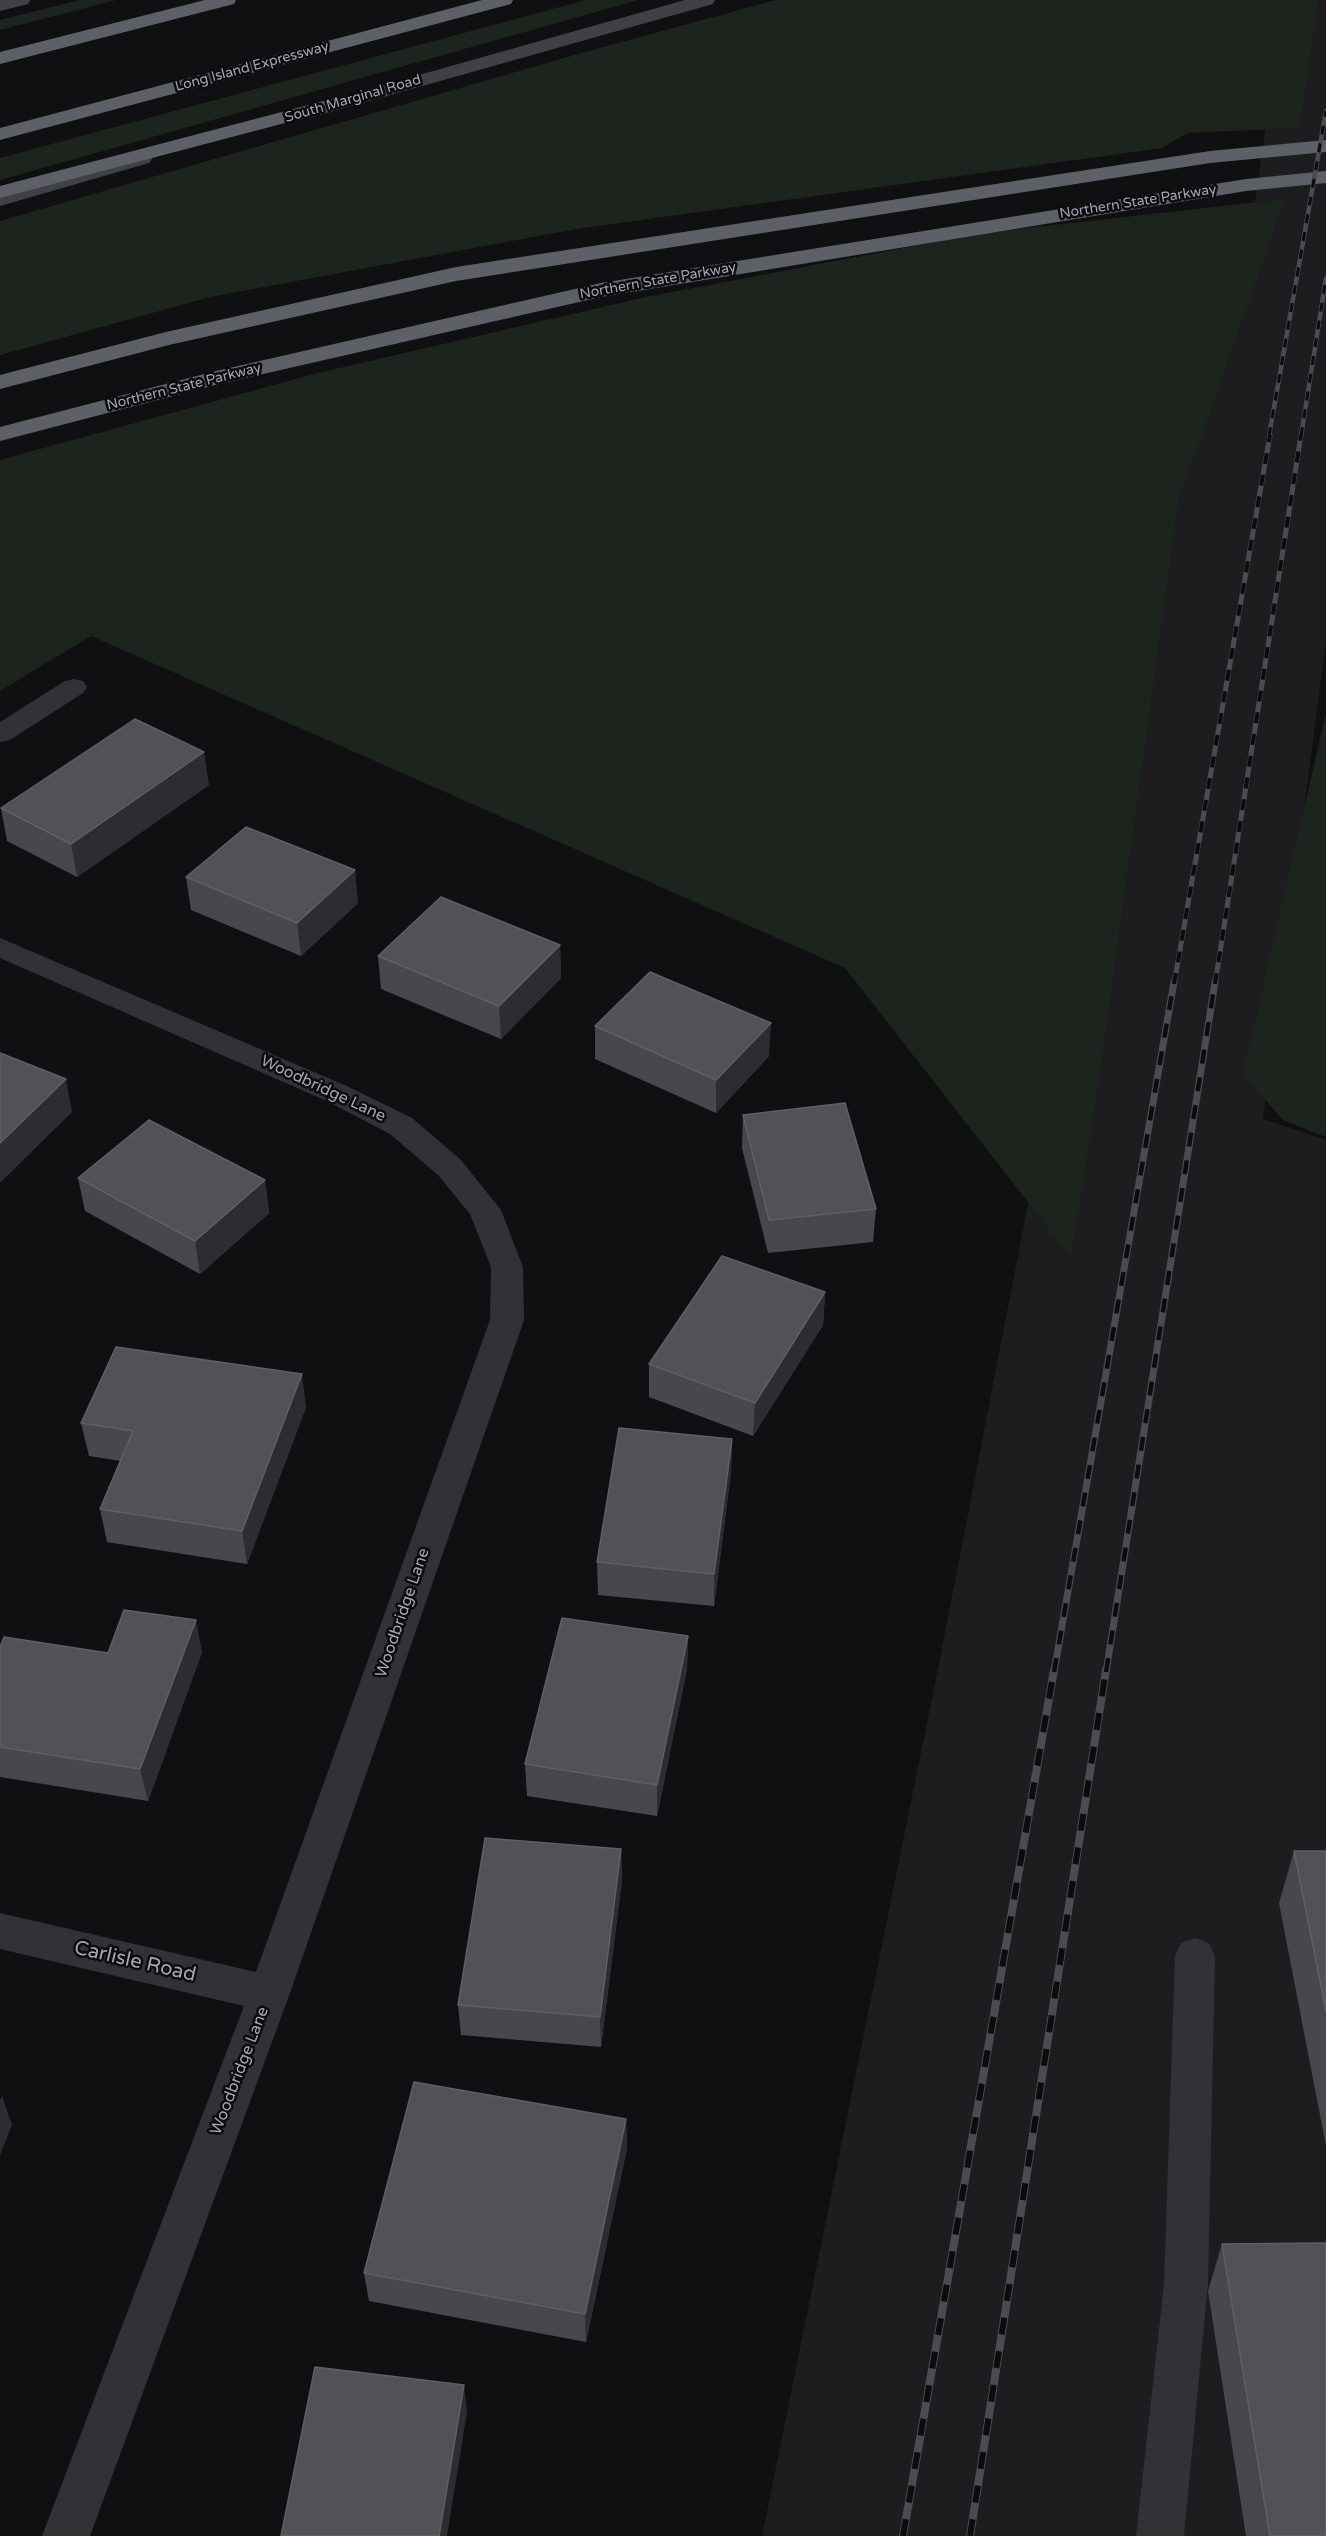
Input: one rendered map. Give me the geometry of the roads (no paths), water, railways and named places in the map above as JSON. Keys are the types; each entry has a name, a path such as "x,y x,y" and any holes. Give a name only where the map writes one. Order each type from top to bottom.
{"highway":[{"path":"0,58 227,0"},
{"name":"Long Island Expressway","path":"0,134 504,0"},
{"path":"0,192 335,104"},
{"path":"0,382 166,339 456,274 1210,157 1326,146"},
{"name":"Northern State Parkway","path":"0,434 216,378 601,290 1245,185 1326,177"}],"main road":[{"path":"0,5 21,0"},
{"name":"South Marginal Road","path":"0,200 706,0"}],"street":[{"path":"0,734 74,687"},
{"name":"Woodbridge Lane","path":"0,947 338,1094 401,1126 448,1167 485,1210 507,1267 507,1320 269,1993 66,2536"},
{"name":"Carlisle Road","path":"0,1931 269,1993"},
{"path":"1160,2536 1186,2284 1196,1956"}],"railway":[{"path":"1269,436 1326,111"},
{"path":"1301,436 1326,278"},
{"path":"1174,984 1270,435"},
{"path":"1215,984 1301,435"},
{"path":"1054,1672 1174,982"},
{"path":"1106,1672 1215,982"},
{"path":"903,2536 1054,1670"},
{"path":"970,2536 1106,1670"}]}
